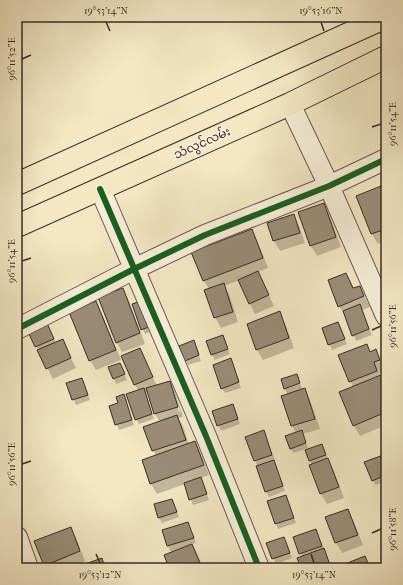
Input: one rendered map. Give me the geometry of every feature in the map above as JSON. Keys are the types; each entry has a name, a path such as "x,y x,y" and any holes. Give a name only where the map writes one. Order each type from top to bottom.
{"main road":[{"path":"17,184 386,17"},
{"name":"သံလွင်လမ်း","path":"17,226 290,104 386,57"}],"street":[{"path":"290,104 329,186 386,316"},
{"path":"17,329 134,269 205,235 329,186 386,159"},
{"path":"100,189 206,436 259,568"},
{"path":"17,537 28,568"}],"building":[{"path":"386,184 386,229 371,234 356,196"},
{"path":"324,203 336,237 310,246 298,212"},
{"path":"294,214 300,233 273,241 267,223"},
{"path":"252,229 263,258 203,281 191,252"},
{"path":"258,271 269,295 249,304 238,280"},
{"path":"346,273 353,288 360,286 364,296 338,307 328,280"},
{"path":"224,283 233,312 214,318 204,290"},
{"path":"123,288 140,333 116,343 98,297"},
{"path":"96,301 116,350 89,361 69,312"},
{"path":"141,301 151,326 141,330 132,304"},
{"path":"360,304 369,329 352,336 343,311"},
{"path":"280,311 289,338 256,350 247,324"},
{"path":"338,322 345,339 328,345 322,328"},
{"path":"47,323 54,339 35,347 28,332"},
{"path":"223,335 228,349 211,355 206,341"},
{"path":"63,339 71,358 46,369 37,350"},
{"path":"194,340 199,355 185,361 179,346"},
{"path":"367,344 370,352 376,349 380,360 374,362 377,371 349,382 338,355"},
{"path":"140,348 153,377 134,385 121,356"},
{"path":"231,358 239,382 221,389 213,365"},
{"path":"120,363 125,374 113,379 108,367"},
{"path":"386,373 386,412 353,426 339,392"},
{"path":"297,374 300,383 284,389 281,379"},
{"path":"82,378 88,395 72,400 66,383"},
{"path":"170,381 178,407 154,414 146,388"},
{"path":"144,388 152,414 135,420 126,394"},
{"path":"305,388 315,419 291,426 281,396"},
{"path":"124,394 132,420 115,425 109,406 118,403 116,397"},
{"path":"233,404 238,419 217,426 212,411"},
{"path":"177,415 186,440 152,451 143,427"},
{"path":"264,430 272,455 254,461 245,437"},
{"path":"302,430 306,443 290,449 285,436"},
{"path":"195,441 204,465 150,484 142,460"},
{"path":"322,444 326,455 309,461 305,450"},
{"path":"386,454 386,475 372,481 364,462"},
{"path":"328,458 339,487 320,494 309,465"},
{"path":"274,460 283,486 265,492 256,466"},
{"path":"201,477 207,494 189,500 184,483"},
{"path":"286,495 294,518 275,524 267,501"},
{"path":"172,499 177,512 158,518 154,504"},
{"path":"348,509 358,535 335,543 325,517"},
{"path":"188,522 194,538 167,546 162,530"},
{"path":"71,527 80,551 44,566 34,541"},
{"path":"316,529 322,546 299,554 293,537"},
{"path":"284,537 290,553 272,559 266,543"},
{"path":"192,544 202,568 169,568 164,555"},
{"path":"324,548 331,568 301,568 297,558"},
{"path":"365,556 370,568 346,568 345,564"},
{"path":"102,558 105,568 74,568"}],"cycle path":[{"path":"17,329 134,269 205,235 329,186 386,159"},
{"path":"100,189 206,436 259,568"}]}
